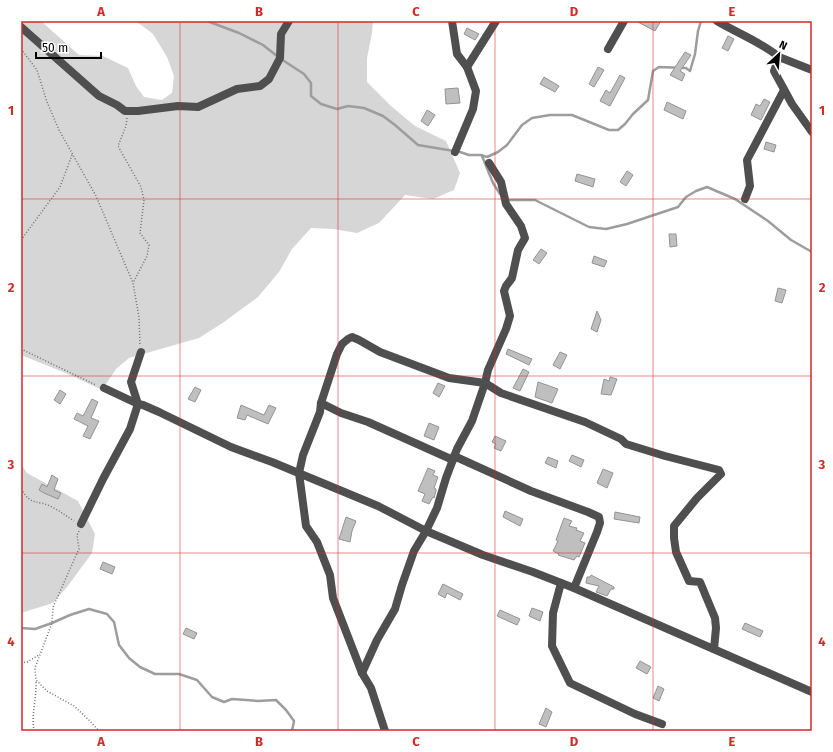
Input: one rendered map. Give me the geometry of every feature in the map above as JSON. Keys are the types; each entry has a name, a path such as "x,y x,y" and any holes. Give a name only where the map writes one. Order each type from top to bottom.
{"street":[{"path":"21,27 99,96 125,111 138,111 178,106 198,107 237,89 260,86 269,79 280,58 281,34 289,21"},
{"path":"452,21 457,54 467,67 476,91 473,109 455,152"},
{"path":"467,67 496,21"},
{"path":"608,49 624,21"},
{"path":"716,21 768,48 780,57 812,70"},
{"path":"780,57 774,71 792,104 812,132"},
{"path":"745,199 750,186 747,160 784,90"},
{"path":"362,673 377,640 396,609 402,585 414,551 438,508 453,458 472,421 488,370 506,329 510,316 504,291 512,278 518,250 525,238 521,226 506,204 501,182 490,163"},
{"path":"385,731 371,688 362,673 333,598 330,575 317,542 306,526 299,473 303,455 320,412 321,403 337,354 342,344 352,337 380,352 449,378 485,383 507,395 585,422 618,437 626,444 720,470 721,474 697,498 674,526 676,552 689,581 700,582 715,618 716,628 714,649"},
{"path":"81,524 130,429 138,404 131,382 141,352"},
{"path":"104,388 159,412 231,447 378,506 426,531 483,555 574,588 812,692"},
{"path":"321,403 341,413 368,422 531,491 599,517 600,523 597,532 574,588"},
{"path":"561,583 553,613 552,646 570,683 636,714 662,724"}],"path":[{"path":"21,49 37,70 47,102 60,130 96,196 133,283 139,317 141,352"},
{"path":"125,111 127,118 126,126 118,146 142,187 144,200 140,232 149,245 146,256 133,283"},
{"path":"21,240 60,186 73,154"},
{"path":"21,349 104,388"},
{"path":"21,489 30,501 51,506 81,524 77,535 79,549 53,607 52,623 48,637 39,655 35,668 36,696 32,722 34,731"},
{"path":"21,663 27,662 39,655"},
{"path":"36,680 47,691 74,706 99,731"}],"shaded area":[{"path":"21,21 41,21 79,55 103,56 128,68 136,86 144,97 162,100 172,93 174,76 167,57 153,34 136,21 373,21 367,58 367,82 391,106 415,126 446,141 460,173 454,190 433,199 405,195 379,223 357,233 333,229 311,228 292,249 279,272 258,297 199,338 129,358 116,369 102,390 68,374 21,355"},
{"path":"21,464 27,473 78,501 95,534 92,553 53,603 21,613"}],"building":[{"path":"636,21 661,21 655,31"},
{"path":"467,28 479,34 475,40 464,34"},
{"path":"728,36 734,39 728,51 722,48"},
{"path":"685,52 691,55 680,71 685,74 682,81 670,75"},
{"path":"598,67 604,70 594,87 589,84"},
{"path":"620,75 625,78 610,106 600,101 606,90 610,93"},
{"path":"544,77 559,86 555,92 540,84"},
{"path":"458,88 460,103 446,104 445,89"},
{"path":"764,99 770,102 761,120 751,115 756,104 760,106"},
{"path":"667,102 686,111 683,119 664,110"},
{"path":"427,110 435,115 428,126 421,121"},
{"path":"766,142 776,145 774,152 764,149"},
{"path":"627,171 633,175 626,186 620,182"},
{"path":"577,174 595,179 593,187 575,181"},
{"path":"669,234 676,234 677,246 670,247"},
{"path":"541,249 547,253 539,264 533,260"},
{"path":"594,256 607,261 604,267 592,263"},
{"path":"778,288 786,290 782,303 775,301"},
{"path":"597,311 601,320 597,332 591,329"},
{"path":"508,349 532,359 529,365 506,354"},
{"path":"560,352 567,355 560,369 553,365"},
{"path":"523,369 529,372 520,391 513,388"},
{"path":"610,377 617,379 611,395 601,394 604,379 609,381"},
{"path":"538,382 558,389 552,403 535,397"},
{"path":"438,383 445,386 439,397 433,393"},
{"path":"195,387 201,390 195,402 188,399"},
{"path":"60,390 66,394 60,404 54,400"},
{"path":"92,399 98,402 91,418 99,421 90,439 83,436 88,426 74,419 77,413 83,416"},
{"path":"241,405 264,415 269,405 276,408 268,424 247,415 245,420 237,418"},
{"path":"429,423 439,427 434,440 424,436"},
{"path":"495,436 506,441 501,451 494,448 496,444 492,442"},
{"path":"572,455 584,460 581,467 569,461"},
{"path":"548,457 558,461 556,468 545,463"},
{"path":"428,468 435,471 433,475 438,477 434,488 436,491 434,498 433,497 429,504 422,501 425,494 418,491"},
{"path":"603,469 613,473 607,488 597,483"},
{"path":"52,475 58,479 54,490 61,493 58,499 39,490 42,484 47,487"},
{"path":"505,511 523,519 520,526 503,517"},
{"path":"615,512 640,517 639,523 614,519"},
{"path":"346,517 356,521 350,542 339,539"},
{"path":"564,518 572,521 569,526 577,528 576,530 584,533 580,541 585,543 579,557 577,556 574,560 558,555 559,554 553,551 558,541 556,540"},
{"path":"103,562 115,567 112,574 100,569"},
{"path":"591,575 614,587 614,589 611,589 607,596 596,592 599,586 586,583 587,577 590,577"},
{"path":"443,584 463,594 460,600 447,593 445,598 438,594"},
{"path":"532,608 543,612 540,621 529,616"},
{"path":"500,610 520,619 517,625 497,616"},
{"path":"745,623 763,631 760,637 742,629"},
{"path":"186,628 197,633 194,639 183,634"},
{"path":"640,661 651,667 647,674 636,668"},
{"path":"658,686 664,689 659,701 653,698"},
{"path":"546,708 552,712 546,727 539,724"}],"waterway":[{"path":"207,21 239,33 263,45 277,56"},
{"path":"281,59 304,74 311,83 311,96 321,104 337,109 348,106 364,108 383,116 418,145 487,157 498,152 507,145 522,125 532,118 550,115 572,115 609,130 618,130 648,100 653,71 659,67 686,68 690,71 695,54 701,21"},
{"path":"482,156 493,183 500,194"},
{"path":"507,200 535,200 589,227 606,229 627,224 678,207 686,197 707,187 735,199 768,221 791,240 812,252"},
{"path":"21,628 35,629 89,609 107,614 114,622 119,645 129,658 140,667 155,674 179,674 197,680 212,697 224,702 232,699 258,701 276,700 294,721 292,731"}]}
